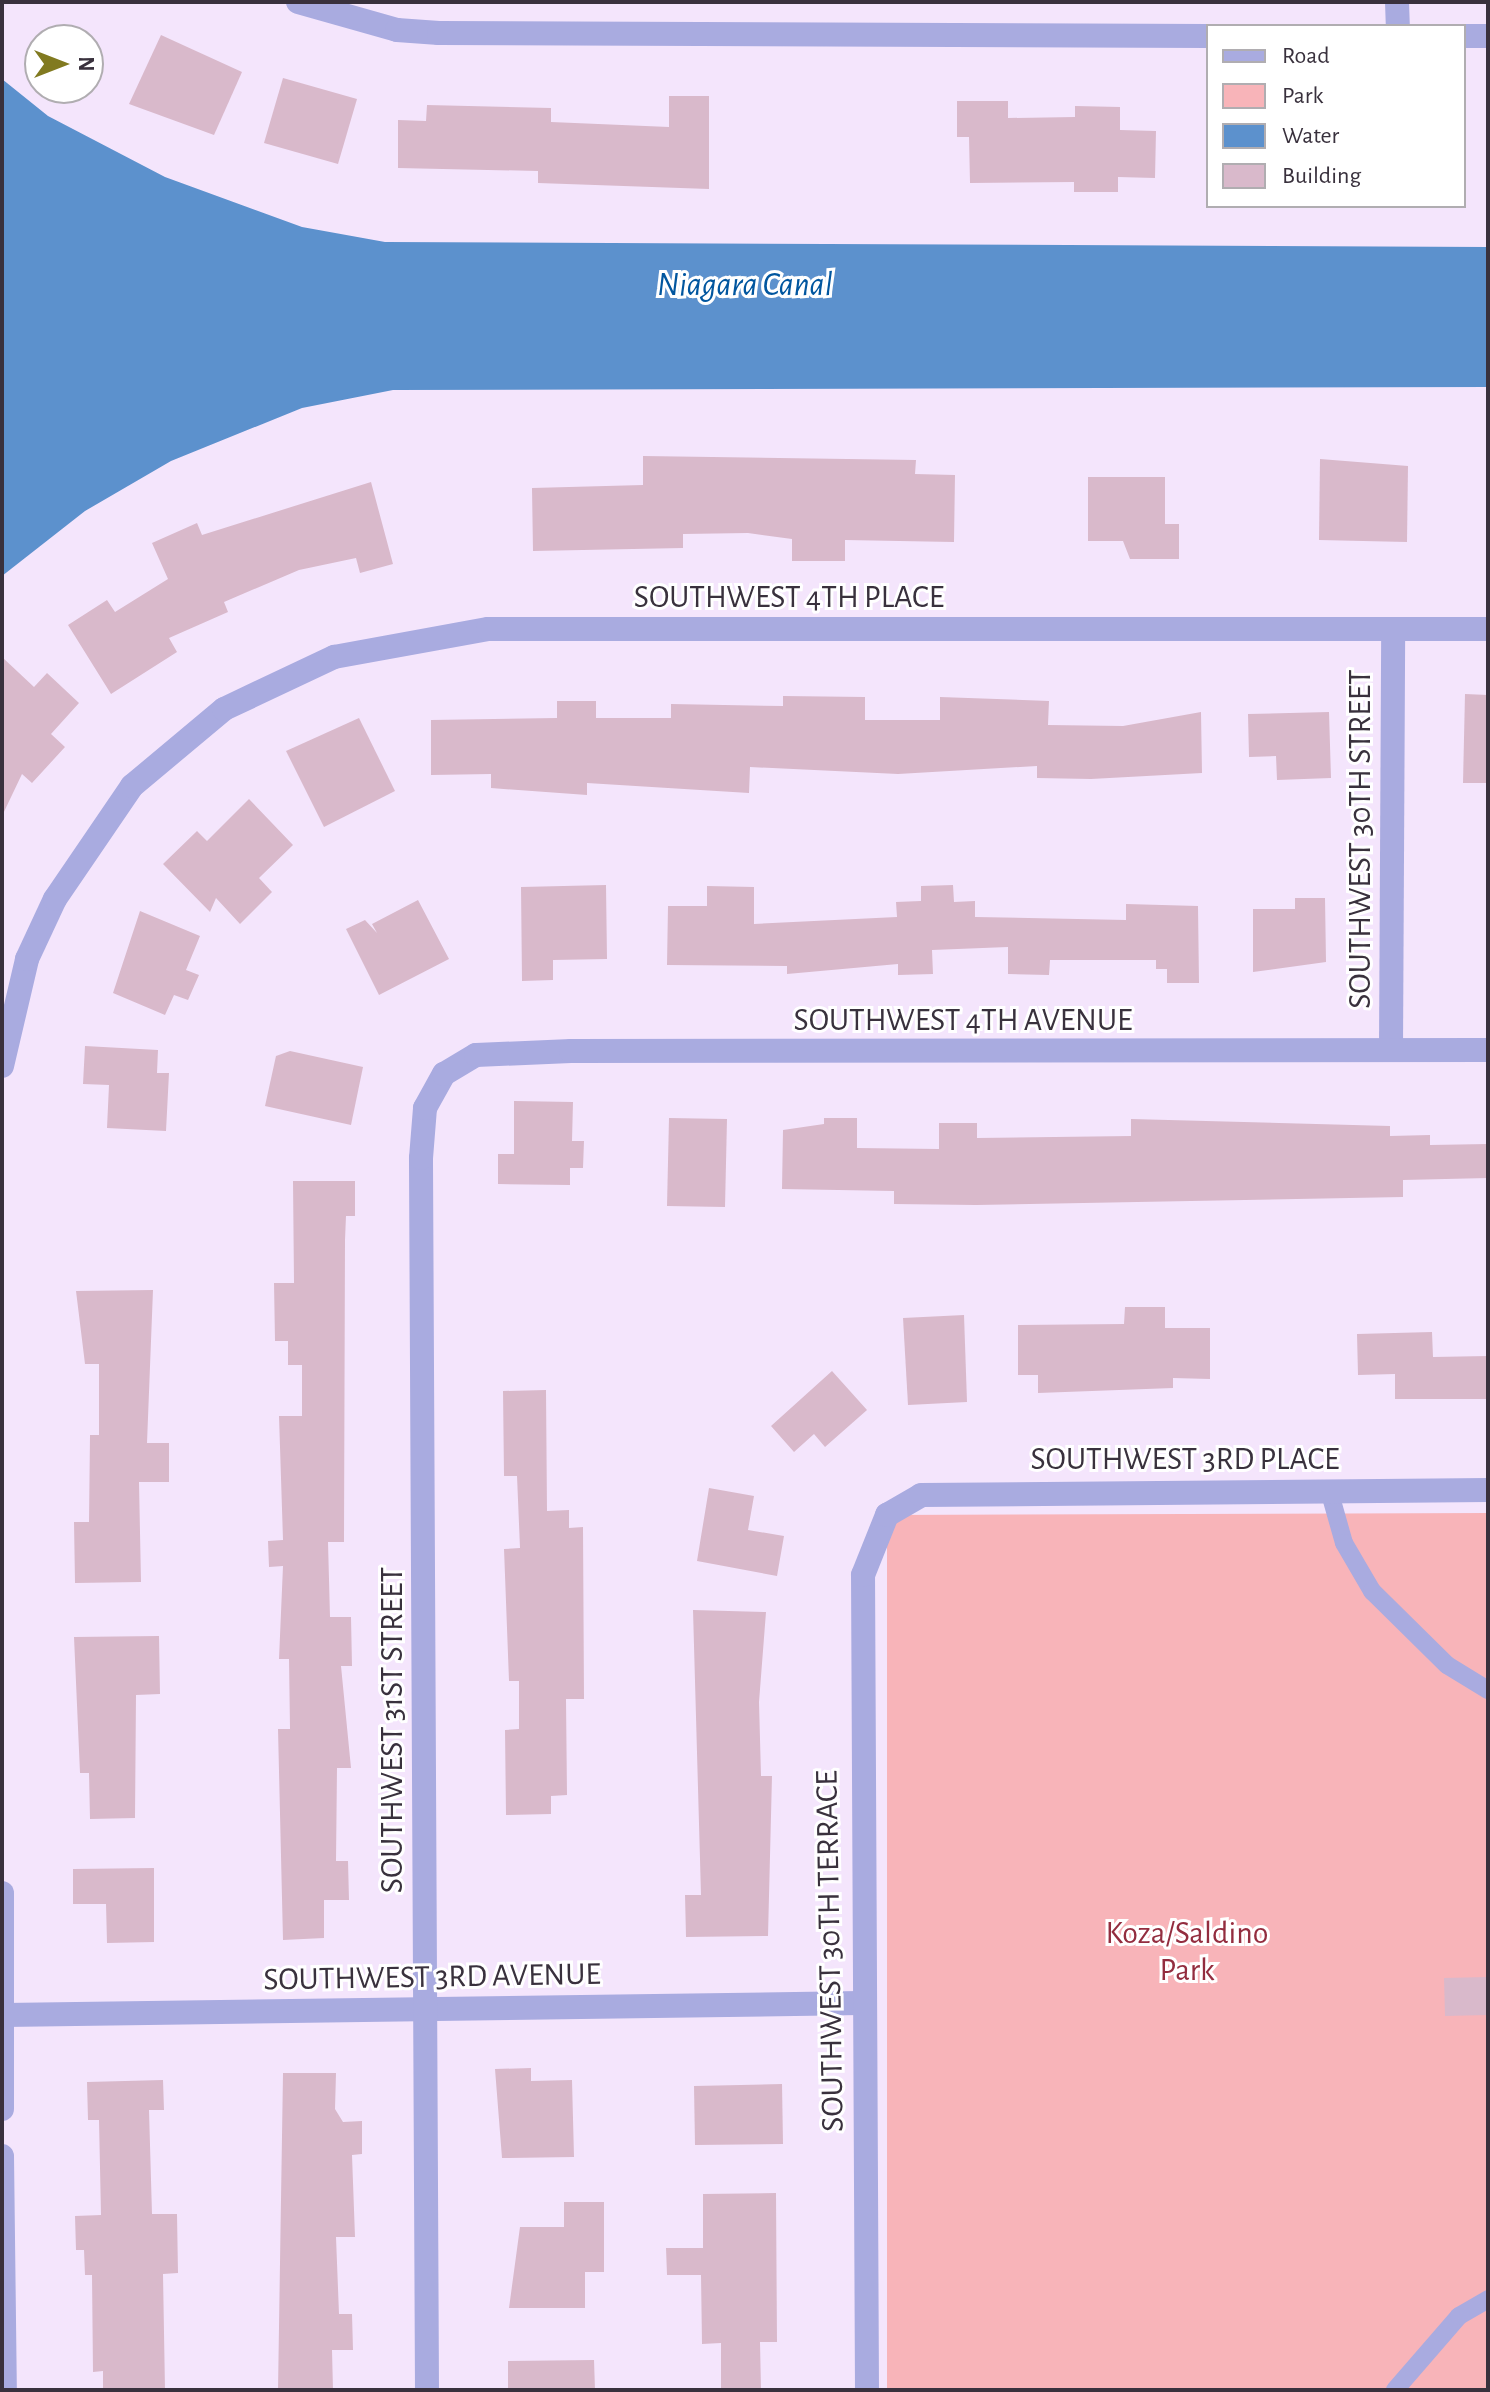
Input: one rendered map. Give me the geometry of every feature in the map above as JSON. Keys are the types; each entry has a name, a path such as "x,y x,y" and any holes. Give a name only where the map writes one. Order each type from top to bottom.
{"street":[{"path":"298,2 397,30 454,34 1206,36"},
{"path":"1397,2 1398,24"},
{"path":"1466,36 1488,36"},
{"name":"SOUTHWEST 4TH PLACE","path":"2,1066 27,959 55,899 132,786 224,709 280,678 334,657 436,635 1488,629"},
{"name":"SOUTHWEST 30TH STREET","path":"1391,1049 1393,630"},
{"name":"SOUTHWEST 4TH AVENUE","path":"444,1074 476,1055 571,1051 1488,1050"},
{"name":"SOUTHWEST 31ST STREET","path":"427,2390 421,1158 425,1108 444,1074"},
{"name":"SOUTHWEST 3RD PLACE","path":"887,1515 921,1495 1488,1490"},
{"name":"SOUTHWEST 30TH TERRACE","path":"867,2390 861,2003 863,1575 887,1515"},
{"path":"2,1893 2,2109"},
{"name":"SOUTHWEST 3RD AVENUE","path":"4,2015 861,2003"},
{"path":"2,2156 5,2390"}],"lane":[{"path":"1329,1490 1344,1543 1372,1591 1447,1665 1488,1690"},
{"path":"1395,2390 1459,2316 1488,2299"}],"green space":[{"name":"Koza/Saldino Park","path":"1488,1513 1488,2390 887,2390 887,1515"}],"water":[{"name":"Niagara Canal","path":"2,79 24,97 24,104 33,104 48,116 165,177 302,227 385,242 1488,247 1488,387 393,390 302,408 171,461 85,511 2,576"}],"building":[{"path":"161,35 242,72 214,135 129,104"},
{"path":"283,78 357,99 338,164 264,143"},
{"path":"669,96 709,96 709,189 538,183 538,171 398,168 398,120 426,121 427,105 551,108 551,122 669,127"},
{"path":"957,101 1008,101 1008,118 1075,117 1075,106 1120,107 1120,130 1156,131 1155,178 1118,177 1118,192 1074,192 1074,182 970,183 969,137 957,137"},
{"path":"643,456 916,460 915,474 955,475 954,542 845,540 845,561 792,561 792,539 748,533 683,534 683,548 533,551 532,488 643,485"},
{"path":"1320,459 1408,466 1407,542 1319,540"},
{"path":"1088,477 1165,477 1165,524 1179,524 1179,559 1130,559 1123,541 1088,541"},
{"path":"371,482 393,564 360,573 356,558 299,570 224,602 228,612 169,638 177,652 111,694 68,625 107,600 115,612 168,579 152,543 197,523 202,535"},
{"path":"2,657 34,687 47,673 79,703 51,734 65,747 32,783 22,774 2,816"},
{"path":"1465,694 1488,695 1488,783 1463,783"},
{"path":"783,696 865,697 865,720 940,720 940,697 1049,701 1048,725 1123,726 1201,712 1202,773 1091,779 1037,778 1037,766 898,774 750,767 749,793 587,783 587,795 491,788 491,774 431,775 431,720 557,718 557,701 596,701 596,718 671,718 671,704 783,706"},
{"path":"1329,712 1331,778 1277,780 1276,756 1249,757 1248,714"},
{"path":"359,718 395,791 324,827 286,751"},
{"path":"249,799 293,845 259,878 272,892 240,924 216,898 210,912 163,864 197,831 207,841"},
{"path":"606,885 607,959 553,960 553,980 522,981 521,887"},
{"path":"953,885 954,902 975,901 975,917 1126,920 1126,904 1198,906 1199,983 1167,983 1167,969 1156,969 1156,960 1050,960 1049,975 1008,974 1008,947 932,950 933,974 898,975 898,964 787,974 787,966 667,965 668,906 707,906 707,886 754,887 754,924 897,917 896,902 921,901 921,886"},
{"path":"1295,898 1325,898 1326,962 1253,972 1253,909 1295,909"},
{"path":"418,900 449,959 379,995 346,929 365,920 377,933 372,924"},
{"path":"140,911 200,936 186,970 199,975 188,1000 174,995 165,1015 113,993"},
{"path":"85,1046 158,1050 157,1073 169,1073 166,1131 107,1128 109,1085 83,1084"},
{"path":"290,1051 363,1067 351,1125 265,1106 276,1056"},
{"path":"514,1101 573,1102 572,1141 584,1141 583,1168 570,1168 570,1185 498,1184 498,1154 514,1154"},
{"path":"669,1118 727,1119 725,1207 667,1206"},
{"path":"824,1118 857,1118 857,1148 939,1149 939,1123 977,1123 977,1138 1131,1136 1131,1119 1390,1126 1390,1136 1430,1135 1430,1145 1488,1144 1488,1178 1403,1180 1403,1197 976,1205 894,1204 894,1191 782,1189 783,1130 824,1124"},
{"path":"293,1181 355,1181 355,1216 346,1216 345,1240 344,1542 328,1542 330,1617 351,1617 352,1666 341,1666 351,1768 337,1768 336,1861 348,1861 349,1900 324,1900 324,1938 283,1940 278,1729 290,1729 289,1659 279,1659 283,1566 269,1567 268,1541 283,1540 279,1416 302,1416 302,1365 288,1365 288,1341 275,1341 274,1283 294,1283"},
{"path":"153,1290 147,1443 169,1443 169,1482 139,1482 141,1582 75,1583 74,1522 89,1522 90,1435 99,1435 99,1364 85,1364 76,1291"},
{"path":"1125,1307 1165,1307 1165,1328 1210,1328 1210,1379 1173,1378 1173,1388 1038,1393 1038,1375 1018,1375 1018,1325 1124,1324"},
{"path":"964,1315 967,1402 908,1405 903,1318"},
{"path":"1432,1332 1433,1357 1488,1356 1488,1399 1395,1399 1395,1374 1358,1375 1357,1334"},
{"path":"832,1371 867,1410 825,1447 814,1434 794,1452 771,1426"},
{"path":"546,1390 547,1511 569,1510 569,1528 583,1527 584,1699 566,1699 567,1795 551,1796 551,1814 506,1815 505,1730 519,1729 519,1681 509,1681 504,1549 520,1548 517,1476 504,1476 503,1391"},
{"path":"709,1488 754,1496 748,1530 784,1536 777,1576 697,1561"},
{"path":"693,1610 766,1612 759,1702 761,1776 772,1776 768,1936 686,1937 685,1895 701,1895"},
{"path":"159,1636 160,1694 136,1695 135,1818 90,1819 89,1773 80,1773 74,1637"},
{"path":"154,1868 154,1942 107,1943 106,1904 73,1904 73,1869"},
{"path":"1488,1977 1488,2015 1445,2016 1444,1978"},
{"path":"531,2068 531,2081 572,2080 574,2157 502,2158 495,2069"},
{"path":"283,2073 336,2073 335,2109 343,2122 362,2121 362,2154 352,2155 355,2237 336,2237 339,2314 352,2314 353,2350 332,2350 333,2390 278,2390"},
{"path":"163,2080 164,2110 149,2110 152,2214 177,2214 178,2273 163,2274 165,2390 103,2390 103,2371 93,2372 92,2275 85,2275 84,2250 76,2250 75,2216 101,2215 99,2120 88,2120 87,2082"},
{"path":"782,2084 783,2144 695,2145 694,2086"},
{"path":"776,2193 777,2342 760,2342 761,2390 721,2390 721,2343 702,2344 701,2275 667,2275 666,2248 703,2248 703,2194"},
{"path":"564,2202 604,2202 604,2272 585,2272 585,2308 509,2308 520,2227 564,2227"},
{"path":"594,2360 595,2390 508,2390 508,2361"}]}
